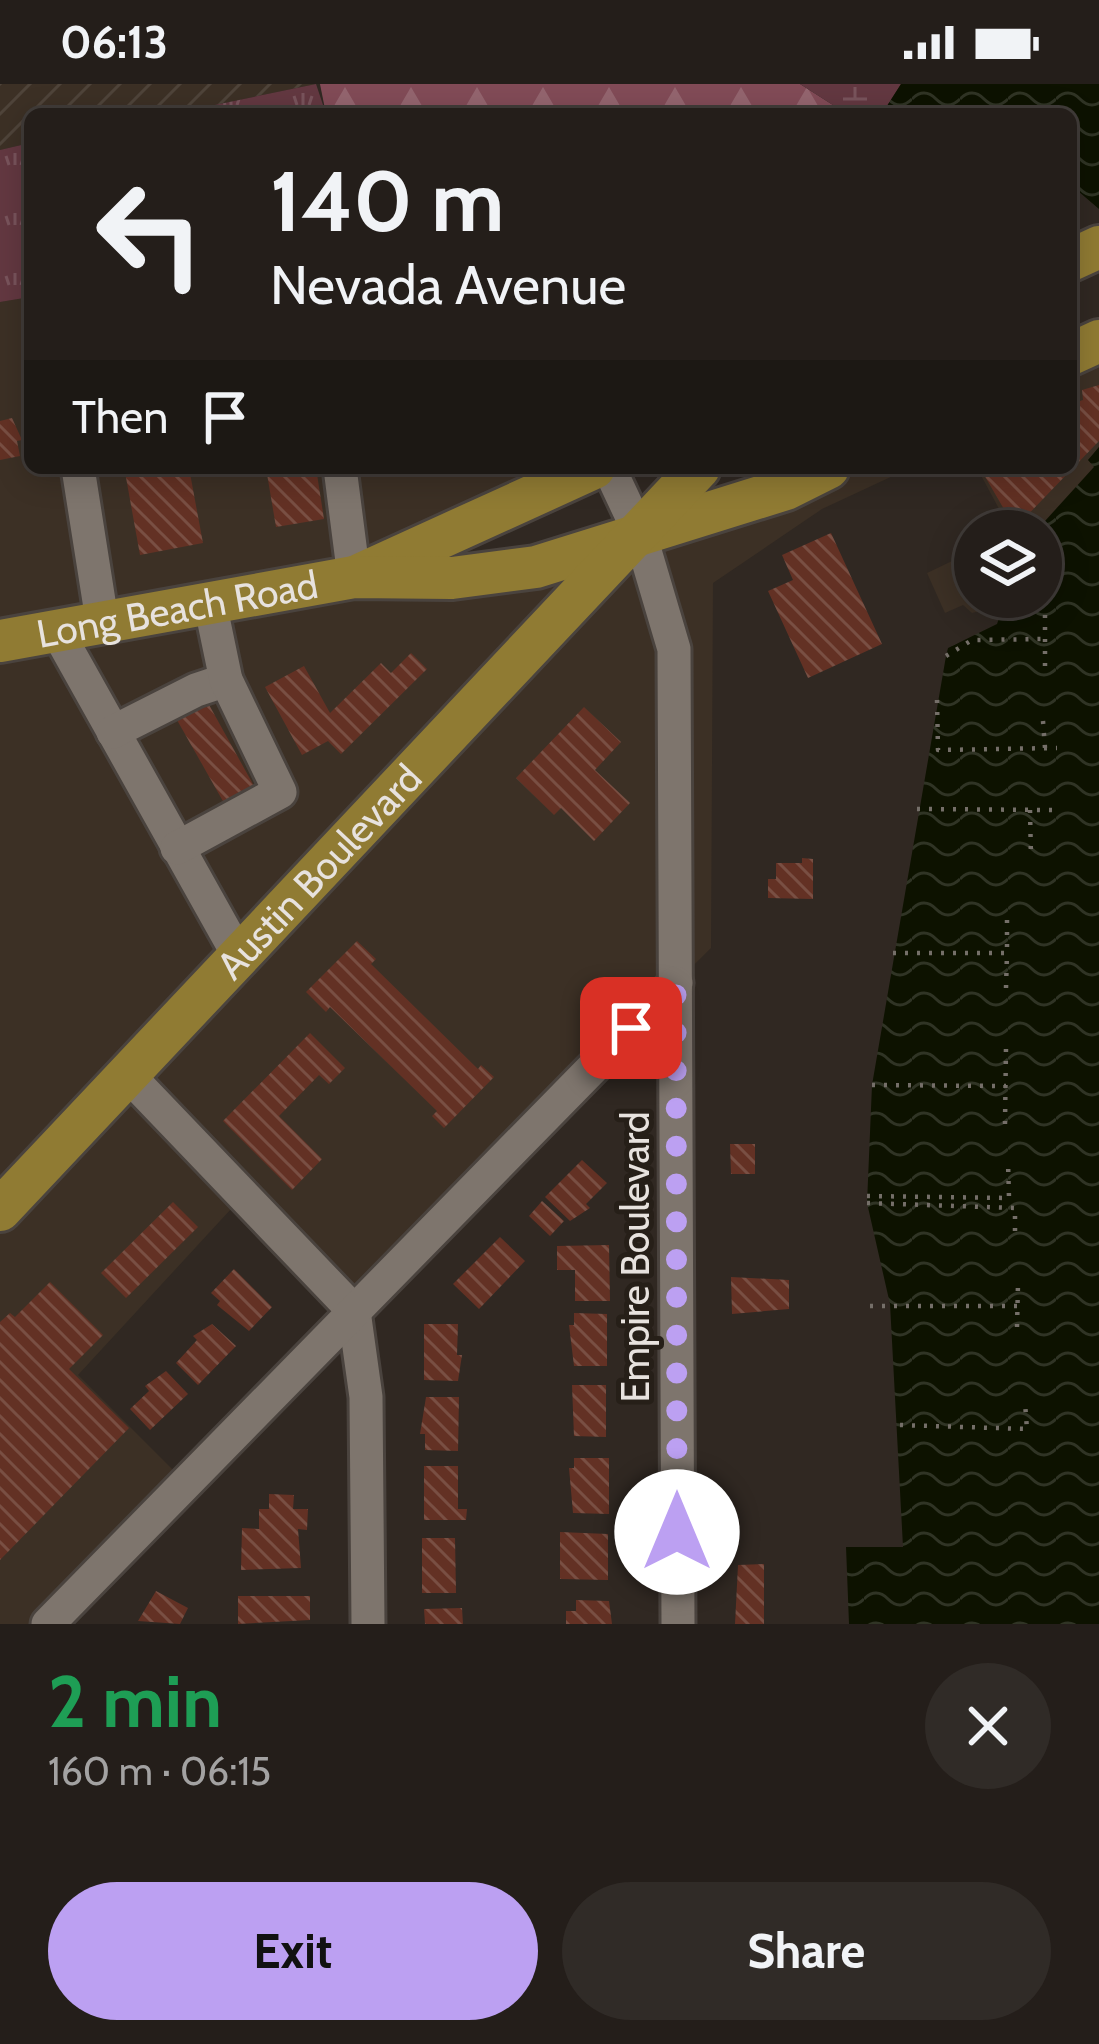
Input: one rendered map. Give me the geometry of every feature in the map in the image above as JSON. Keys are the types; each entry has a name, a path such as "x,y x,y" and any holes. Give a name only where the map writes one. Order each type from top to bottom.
{"main road":[{"name":"Long Beach Road","path":"354,577 581,474"},
{"path":"640,534 694,474"},
{"name":"Long Beach Road","path":"0,641 354,577 452,578 536,567 786,489 816,474"},
{"name":"Austin Boulevard","path":"0,1210 640,534"}],"street":[{"path":"79,474 103,620"},
{"path":"341,474 354,577"},
{"name":"Empire Boulevard","path":"612,474 640,534 674,649 678,1624"},
{"path":"177,848 280,792 226,680 210,603"},
{"path":"57,631 240,958"},
{"path":"113,732 226,680"},
{"path":"63,1616 676,983"},
{"path":"128,1075 354,1311 366,1397 368,1624"}],"path":[{"path":"1045,618 1045,666"},
{"path":"946,656 972,640 1044,639"},
{"path":"937,700 938,750 1058,748"},
{"path":"1043,721 1045,748"},
{"path":"916,808 1054,810"},
{"path":"1030,810 1031,857"},
{"path":"1006,988 1007,915"},
{"path":"893,953 1006,952"},
{"path":"1005,1124 1006,1047"},
{"path":"872,1085 1006,1086"},
{"path":"1007,1162 1009,1198 867,1200 1015,1208 1015,1240"},
{"path":"1017,1328 1018,1284"},
{"path":"870,1306 1017,1306"},
{"path":"900,1425 1027,1429 1025,1403"}],"shaded area":[{"path":"0,84 316,84 200,108 24,108 24,144 0,150"},
{"path":"24,298 24,474 589,474 356,578 454,576 768,474 897,474 822,509 713,583 711,948 354,1302 243,1196 78,1375 188,1485 67,1624 0,1624 0,302"},
{"path":"1099,354 1099,447 1088,460 1095,466 1055,510 1000,510 980,474 1077,474 1077,360"},
{"path":"954,560 954,609 945,613 927,573"}],"green space":[{"path":"316,84 324,108 200,108"},
{"path":"320,84 800,84 838,108 325,108"},
{"path":"800,84 901,84 886,108 838,108"},
{"path":"24,144 24,298 0,302 0,150"}],"water":[{"path":"901,84 1099,84 1099,209 1077,190 1077,108 886,108"},
{"path":"1099,447 1099,1624 849,1624 846,1547 903,1547 890,1304 867,1203 872,1085 946,656 948,648 997,624 999,618 1062,618 1062,510 1055,510 1094,467 1088,460"}],"building":[{"path":"1099,385 1099,441 1077,464 1077,402 1083,400 1082,390"},
{"path":"12,418 22,440 17,441 20,456 0,460 0,421"},
{"path":"125,474 190,474 203,543 140,555"},
{"path":"267,474 317,474 324,519 276,527"},
{"path":"984,474 1067,474 1032,510 1004,510"},
{"path":"831,533 882,644 808,678 768,591 793,580 782,555"},
{"path":"411,653 427,669 341,754 328,741 302,755 265,687 304,666 330,713 381,663 391,673"},
{"path":"208,703 254,786 224,803 177,720"},
{"path":"584,707 621,742 595,770 630,803 594,841 561,808 554,815 516,778"},
{"path":"802,858 813,859 813,899 768,898 768,879 776,879 776,863 802,863"},
{"path":"357,941 376,959 371,964 478,1069 481,1065 494,1077 444,1128 432,1116 437,1111 330,1007 326,1012 306,992"},
{"path":"310,1033 345,1068 329,1084 319,1075 279,1116 322,1159 292,1190 223,1121"},
{"path":"730,1144 755,1144 755,1174 731,1174"},
{"path":"582,1160 607,1183 586,1204 590,1208 570,1221 545,1197"},
{"path":"542,1201 564,1221 550,1236 529,1216"},
{"path":"173,1202 198,1227 126,1298 101,1273"},
{"path":"500,1237 525,1261 479,1309 453,1284"},
{"path":"609,1245 610,1301 575,1301 575,1270 557,1270 557,1246"},
{"path":"234,1269 272,1307 249,1331 217,1305 220,1301 211,1293"},
{"path":"731,1277 789,1280 789,1309 732,1314"},
{"path":"50,1282 103,1335 69,1369 129,1428 0,1560 0,1322 10,1313 15,1317"},
{"path":"574,1313 607,1314 607,1366 574,1366 569,1325 574,1325"},
{"path":"212,1324 236,1346 198,1385 176,1363 197,1340 193,1336"},
{"path":"424,1324 458,1324 457,1355 462,1355 458,1381 424,1380"},
{"path":"166,1371 188,1394 150,1430 130,1409 149,1391 145,1386"},
{"path":"572,1385 606,1385 606,1437 574,1436"},
{"path":"426,1397 459,1397 458,1451 425,1450 425,1434 420,1434"},
{"path":"574,1458 609,1458 609,1514 573,1513 569,1468 574,1468"},
{"path":"424,1466 458,1466 458,1509 467,1509 466,1520 424,1520"},
{"path":"269,1494 294,1495 293,1509 308,1509 307,1530 298,1529 301,1568 241,1570 242,1528 259,1529 259,1509 269,1509"},
{"path":"560,1532 608,1534 608,1580 560,1579"},
{"path":"422,1538 455,1538 456,1593 422,1593"},
{"path":"764,1564 764,1624 735,1624 738,1565"},
{"path":"156,1591 188,1608 180,1624 138,1621"},
{"path":"238,1596 310,1596 310,1620 238,1624"},
{"path":"576,1600 609,1601 612,1624 566,1624 566,1611 576,1611"},
{"path":"462,1608 463,1624 425,1624 424,1609"}],"route":[{"path":"631,1028 676,983 677,1532"}]}
